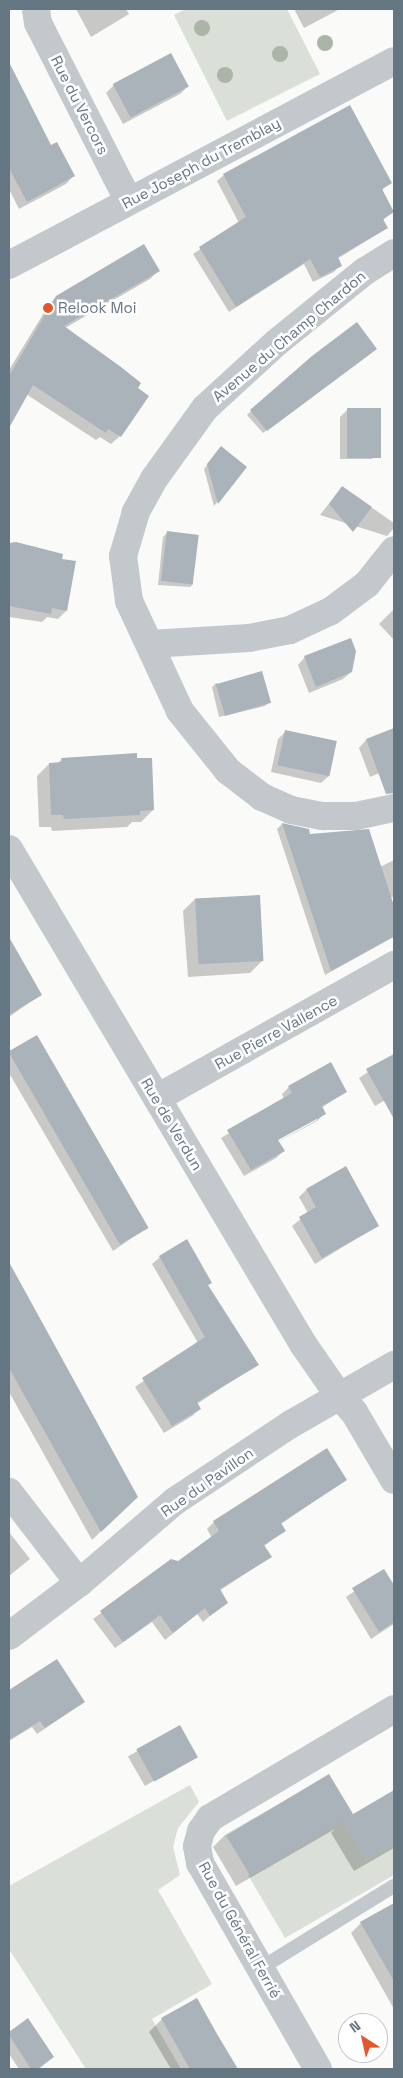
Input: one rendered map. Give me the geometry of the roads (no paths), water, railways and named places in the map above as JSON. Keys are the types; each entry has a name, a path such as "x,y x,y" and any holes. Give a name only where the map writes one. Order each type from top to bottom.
{"street":[{"name":"Rue du Vercors","path":"36,9 38,23 128,200"},
{"name":"Rue Joseph du Tremblay","path":"9,265 128,200 394,61"},
{"name":"Avenue du Champ Chardon","path":"394,253 365,271 220,393 187,430 154,479 136,512 123,556 129,601 190,726 228,771 262,797 291,810 323,816 356,816 394,808"},
{"path":"150,644 249,638 290,630 331,610 367,584 394,550"},
{"name":"Rue de Verdun","path":"9,849 303,1344 339,1396 354,1412 394,1480"},
{"name":"Rue Pierre Vallence","path":"157,1098 394,965"},
{"name":"Rue du Pavillon","path":"9,1636 79,1583 175,1501 339,1396 394,1365"},
{"path":"9,1492 79,1583"},
{"name":"Rue du Général Ferrié","path":"318,2069 200,1864 197,1846 201,1831 210,1818 394,1709"}],"lane":[{"path":"261,1968 394,1886"}],"place":[{"name":"Relook Moi","path":"48,308"}]}
